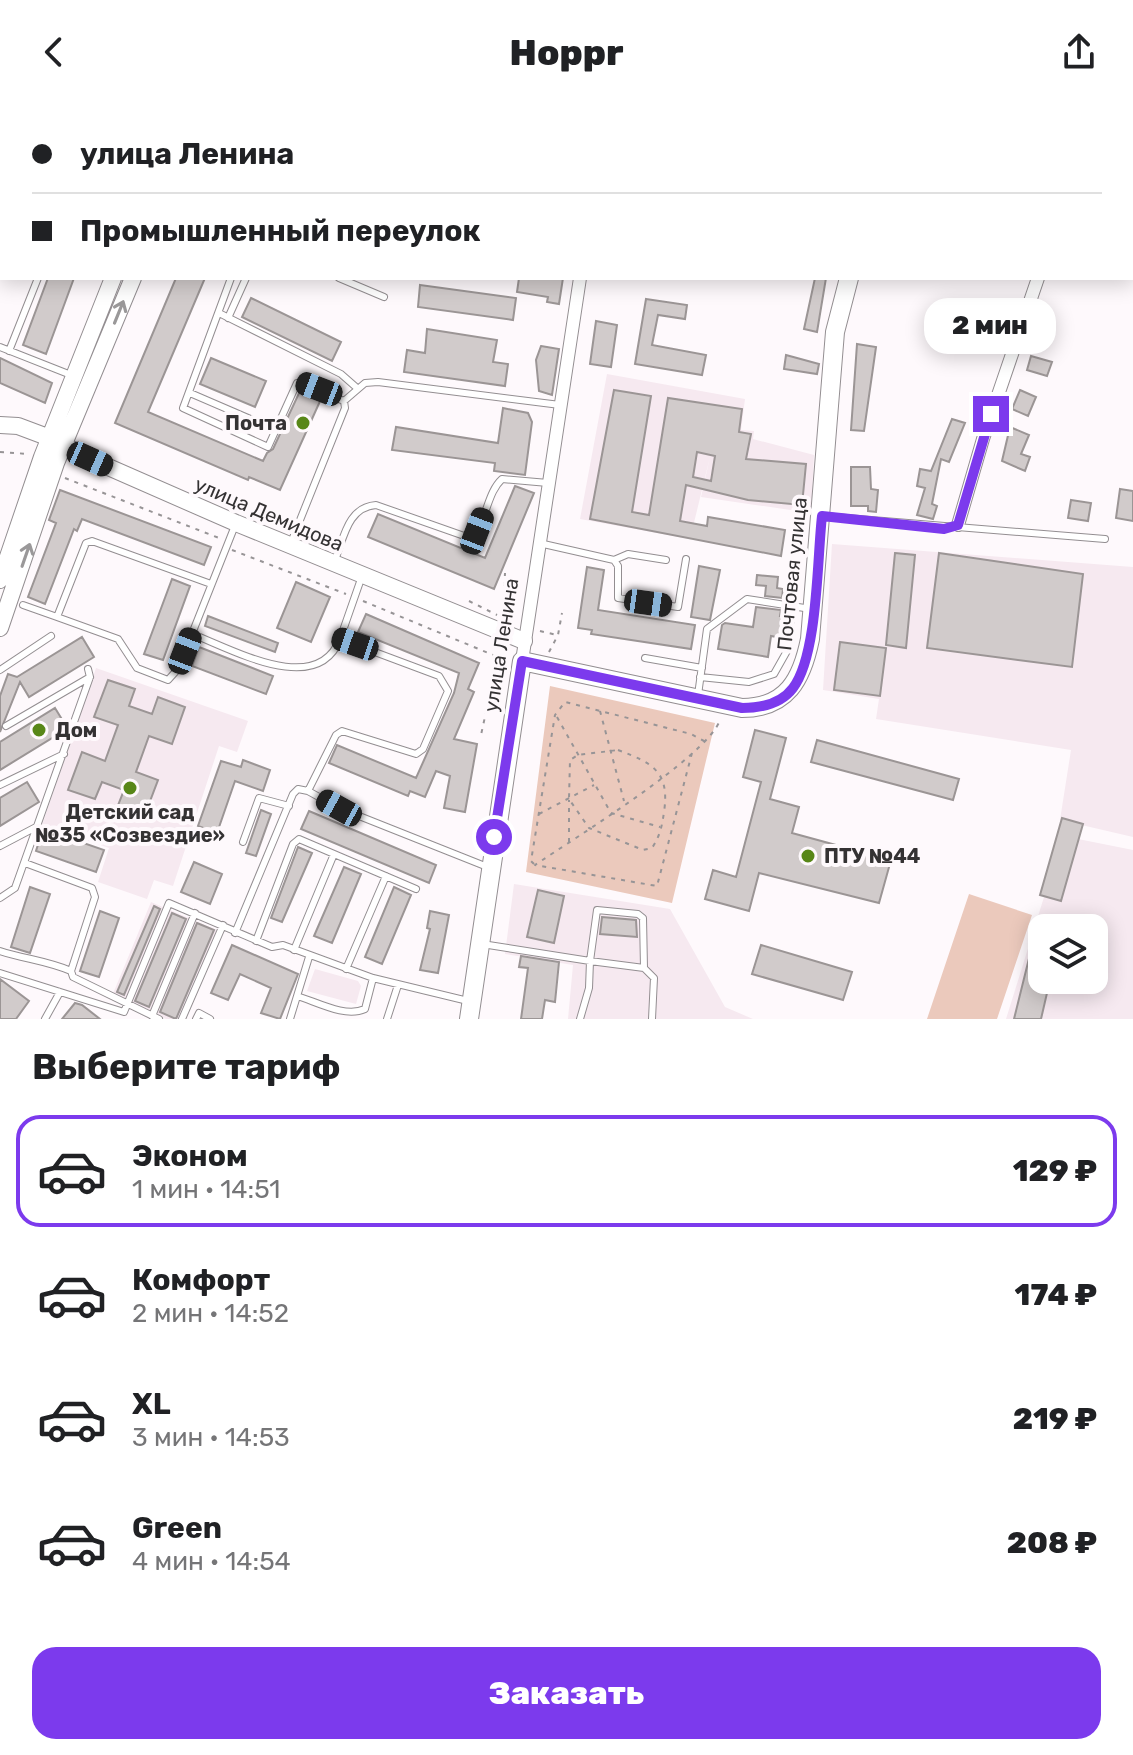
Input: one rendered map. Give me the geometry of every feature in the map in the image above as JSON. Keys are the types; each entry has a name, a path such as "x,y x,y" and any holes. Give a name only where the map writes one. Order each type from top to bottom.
{"main road":[{"name":"Почтовая улица","path":"522,661 742,708 777,701 793,687 805,662 813,609 835,332 848,280"},
{"name":"улица Ленина","path":"470,1010 522,661"}],"street":[{"path":"58,441 75,377 112,280"},
{"path":"0,580 49,460 132,280"},
{"name":"улица Ленина","path":"522,661 580,280"},
{"path":"958,525 1037,280"},
{"name":"улица Демидова","path":"0,425 18,426 58,441 236,523 501,632 525,634"},
{"path":"0,628 49,460"}],"lane":[{"path":"9,351 37,280"},
{"path":"230,280 183,408 268,447 299,381 344,401"},
{"path":"228,318 245,280"},
{"path":"344,280 384,297"},
{"path":"219,313 341,374 357,388"},
{"path":"0,347 75,377"},
{"path":"344,401 365,383 378,382 560,405"},
{"path":"190,393 276,430"},
{"path":"290,545 345,408 344,401"},
{"path":"334,563 353,514 363,506 376,505 467,537 477,531 494,486 502,479 548,483"},
{"path":"822,516 944,529 958,525 1105,539"},
{"path":"23,605 118,639 137,668 168,680 178,669 236,523"},
{"path":"57,617 86,543 92,541 211,584"},
{"path":"539,543 614,560 628,554 666,560"},
{"path":"614,560 618,566 618,598 678,607 686,559"},
{"path":"192,634 282,669 325,661 334,655 363,574"},
{"path":"697,698 707,629 747,599 813,609"},
{"path":"700,677 749,682 774,674 787,651 792,606"},
{"path":"0,670 51,636"},
{"path":"308,791 336,735 342,731 416,754 423,749 448,691 439,676 340,639"},
{"path":"645,658 702,668"},
{"path":"0,898 15,888 25,863 90,677 88,669"},
{"path":"6,726 90,677"},
{"path":"0,785 64,754"},
{"path":"235,933 298,789 490,868"},
{"path":"243,842 259,798 289,806"},
{"path":"0,846 38,826"},
{"path":"256,941 293,844 299,839 416,889"},
{"path":"294,950 334,854"},
{"path":"25,863 92,888 95,897 71,971 73,977 156,1017 195,913"},
{"path":"346,969 386,876"},
{"path":"0,973 122,1016 169,903 256,941 294,950 470,1010"},
{"path":"580,1019 589,988 597,910 638,914 643,918 644,968"},
{"path":"182,1019 223,925"},
{"path":"479,943 644,968 654,978 652,1019"},
{"path":"0,951 35,962 45,961 71,971"},
{"path":"290,1019 309,957"},
{"path":"297,996 349,1012 359,1012 365,1009 373,978"},
{"path":"387,1019 398,985"},
{"path":"45,1019 60,992"},
{"path":"196,1019 199,1013 210,1019"}],"path":[{"path":"0,452 49,460 64,477 498,657"},
{"path":"469,601 495,613 503,622 505,573"},
{"path":"481,735 501,632"},
{"path":"525,634 558,635"},
{"path":"692,753 657,886 535,865 531,861 555,715 565,702 691,734 704,741"},
{"path":"535,865 692,753 717,728 726,704"},
{"path":"600,711 608,751 625,803"},
{"path":"555,715 611,813 661,827"},
{"path":"569,799 589,828 643,850 652,848 661,827 668,788 662,776 638,757 618,750 578,755 570,760 569,799 569,842"},
{"path":"538,814 595,784"}],"shaded area":[{"path":"607,374 745,399 741,430 754,431 753,439 814,455 811,513 701,497 710,457 690,539 580,519"},
{"path":"832,544 1133,567 1133,837 1060,820 1071,750 876,719 879,699 823,690"},
{"name":"Детский сад №35 «Созвездие»","path":"96,668 248,721 237,752 219,746 173,886 154,880 147,899 98,882 109,848 42,825"},
{"path":"550,686 715,723 672,903 526,872"},
{"path":"1063,836 1133,850 1133,1019 1006,1019 1028,948 1028,994 1108,994 1108,914 1039,914"},
{"path":"514,884 670,909 725,1007 753,1019 568,1019 573,965 505,954"},
{"path":"969,894 1029,914 1028,927 997,1019 927,1019"},
{"path":"151,902 217,930 179,1019 166,1019 112,996"},
{"path":"315,969 358,981 361,986 356,1004 307,991"}],"building":[{"path":"47,280 73,280 46,354 23,345"},
{"path":"175,280 204,280 148,412 263,461 273,449 300,391 321,399 280,490 249,477 248,480 115,423"},
{"path":"519,280 563,280 559,304 547,302 548,297 517,292"},
{"path":"815,280 826,280 817,332 804,329"},
{"path":"420,285 516,298 513,320 418,307"},
{"path":"251,298 341,342 332,361 242,317"},
{"path":"646,299 687,305 685,319 658,315 652,345 706,355 702,375 635,364"},
{"path":"596,321 617,325 611,367 590,364"},
{"path":"427,329 497,340 493,362 508,364 505,386 404,372 407,350 425,353"},
{"path":"857,344 876,347 864,431 851,430"},
{"path":"541,346 559,349 552,395 539,391 536,360"},
{"path":"786,355 819,364 817,374 784,369"},
{"path":"1031,356 1052,362 1047,376 1027,370"},
{"path":"0,358 52,383 45,403 0,383"},
{"path":"211,358 266,381 255,407 200,384"},
{"path":"614,390 651,396 632,512 649,515 668,398 742,409 739,432 751,434 746,459 806,464 802,505 748,500 686,485 680,521 707,526 708,517 785,530 781,556 590,519","holes":["697,452 715,456 711,481 693,477"]},
{"path":"1020,390 1036,397 1028,416 1012,409"},
{"path":"503,408 528,413 532,422 525,475 494,471 495,463 392,450 396,427 498,443"},
{"path":"952,419 965,423 949,462 941,459 932,504 937,506 933,519 917,515 925,488 917,486 920,469 931,471"},
{"path":"1010,427 1029,435 1021,454 1030,457 1025,471 1002,461"},
{"path":"851,467 870,467 871,489 878,490 876,512 868,511 868,506 851,506"},
{"path":"515,486 534,493 494,589 368,537 378,514 485,558"},
{"path":"1120,489 1133,491 1133,521 1116,518"},
{"path":"60,490 211,547 204,565 82,519 77,531 74,529 45,604 28,597 56,523 49,520"},
{"path":"1071,500 1091,503 1088,521 1068,518"},
{"path":"895,553 915,555 906,648 886,645"},
{"path":"939,553 1083,574 1072,667 927,648"},
{"path":"699,566 720,570 710,620 691,617"},
{"path":"587,567 604,570 598,610 695,625 691,649 591,634 592,630 578,628"},
{"path":"757,575 778,577 777,588 783,589 782,598 765,596 766,586 756,585"},
{"path":"172,579 190,586 163,660 144,654"},
{"path":"296,582 330,597 311,642 277,628"},
{"path":"756,607 781,610 780,616 785,616 782,638 771,636 768,657 718,649 722,625 753,627"},
{"path":"366,614 479,663 468,689 474,692 454,739 477,744 465,812 444,808 450,776 436,771 425,797 410,791 408,796 329,763 337,745 416,778 454,693 459,673 358,632"},
{"path":"208,616 278,643 275,652 205,626"},
{"path":"82,637 94,657 29,697 20,682 0,732 0,696 8,674 17,677"},
{"path":"840,642 886,648 880,696 834,690"},
{"path":"199,647 273,676 266,694 192,666"},
{"path":"108,680 135,689 129,706 152,714 158,697 185,707 172,744 149,736 136,772 158,780 144,817 117,808 124,790 102,782 95,799 68,790 82,752 105,761 118,725 94,717"},
{"path":"55,708 66,726 65,730 0,770 0,742"},
{"name":"ПТУ №44","path":"755,730 786,738 770,799 799,807 792,833 891,860 879,903 759,873 749,911 705,899 713,870 736,877 761,782 743,777"},
{"path":"817,740 959,779 953,800 811,762"},
{"path":"243,760 270,770 263,791 235,781 217,833 198,826 221,761 241,767"},
{"path":"27,782 39,802 0,826 0,798"},
{"path":"261,810 271,814 256,856 246,853"},
{"path":"309,811 436,865 429,883 301,829"},
{"path":"1062,818 1083,824 1061,901 1040,895"},
{"path":"43,829 104,850 96,872 36,851"},
{"path":"298,847 312,853 282,922 271,918"},
{"path":"194,862 222,874 210,904 181,892"},
{"path":"344,867 361,874 332,943 314,936"},
{"path":"30,887 50,894 30,953 11,947"},
{"path":"394,887 411,895 382,964 365,957"},
{"path":"538,890 564,896 554,943 527,937"},
{"path":"154,906 160,909 124,995 117,992"},
{"path":"100,911 119,918 99,977 80,971"},
{"path":"430,911 449,915 438,973 420,970 430,929 427,928"},
{"path":"172,913 186,919 149,1007 135,1001"},
{"path":"602,917 636,920 637,937 600,934"},
{"path":"197,923 214,930 176,1019 160,1012"},
{"path":"232,945 298,974 280,1019 261,1013 271,988 240,974 228,1000 211,993"},
{"path":"761,945 852,972 843,1000 752,974"},
{"path":"521,956 559,962 555,1002 545,1000 542,1019 521,1019 528,968 519,967"},
{"path":"1028,962 1028,994 1047,994 1041,1019 1014,1019"},
{"path":"0,979 29,1001 16,1019 0,1019"},
{"path":"75,1003 82,1005 100,1019 62,1019"}],"place":[{"name":"Почта","path":"303,423"},
{"name":"Дом","path":"39,730"},
{"name":"Детский сад №35 «Созвездие»","path":"130,788"},
{"name":"ПТУ №44","path":"808,856"}],"route":[{"path":"494,837 522,661 742,708 777,701 793,687 805,662 822,516 944,529 958,525 991,414"}]}
